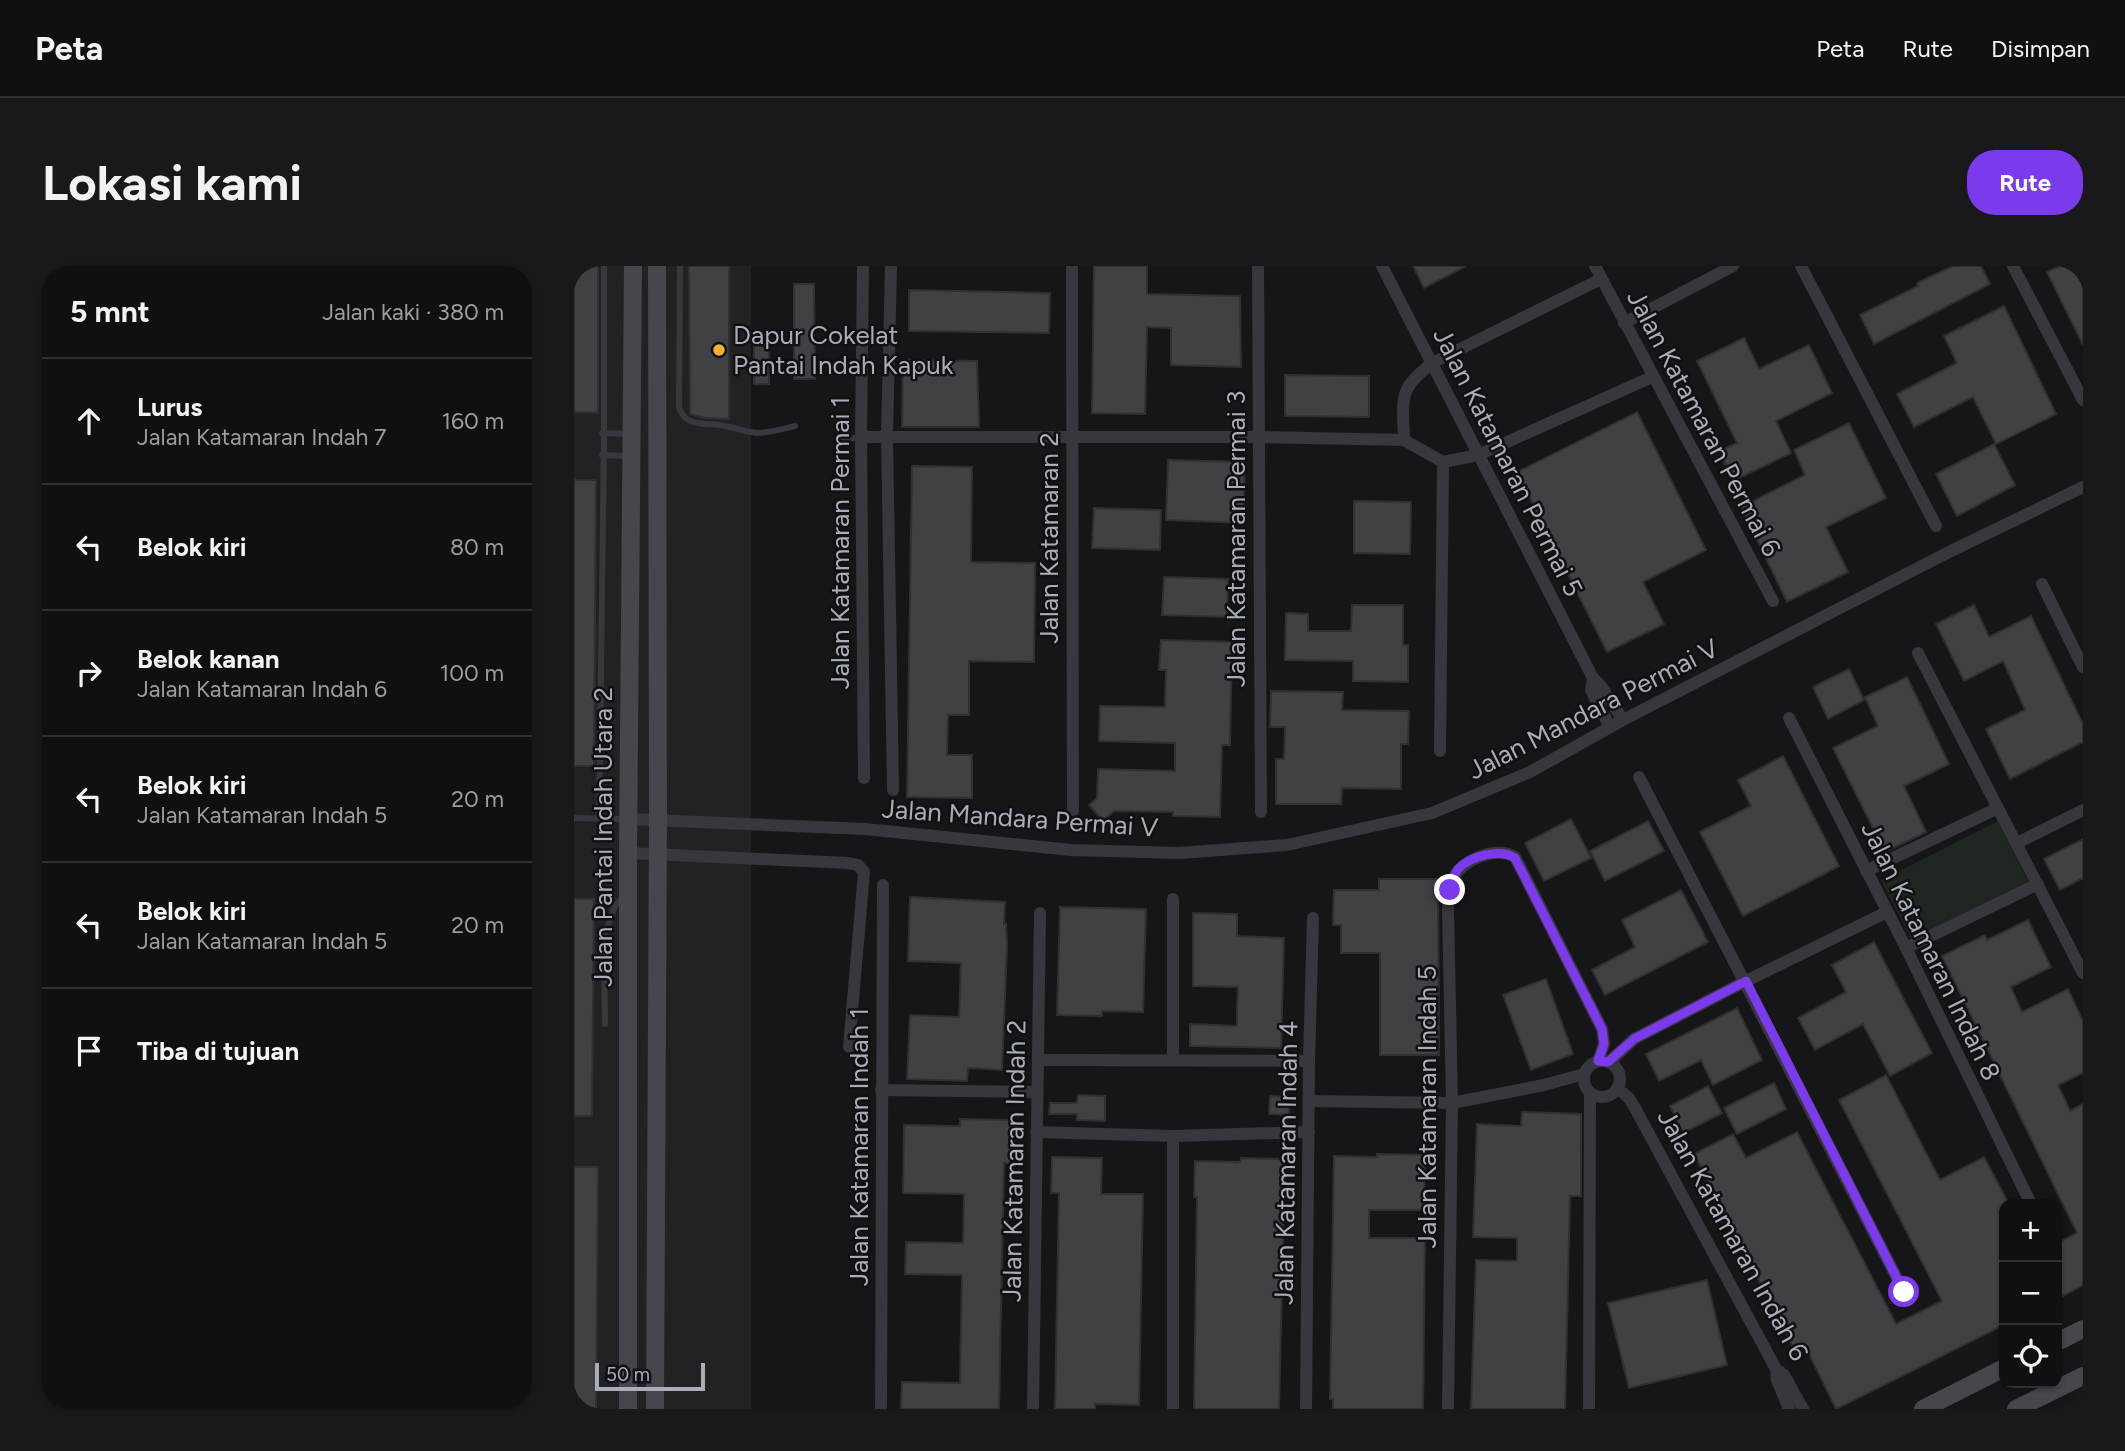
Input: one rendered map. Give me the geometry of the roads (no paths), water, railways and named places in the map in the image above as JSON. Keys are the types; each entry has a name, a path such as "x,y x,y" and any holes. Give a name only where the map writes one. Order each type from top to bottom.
{"street":[{"name":"Jalan Pantai Indah Utara 2","path":"628,1409 628,819 633,266"},
{"name":"Jalan Pantai Indah Utara 2","path":"655,1409 657,266"},
{"name":"Jalan Katamaran Permai 1","path":"863,266 861,437 864,778"},
{"path":"891,266 887,436 893,790"},
{"name":"Jalan Katamaran 2","path":"1072,266 1073,811"},
{"name":"Jalan Katamaran Permai 3","path":"1258,266 1261,812"},
{"name":"Jalan Katamaran Permai 5","path":"1382,266 1593,678 1623,720"},
{"name":"Jalan Katamaran Permai 6","path":"1595,266 1773,601"},
{"path":"1624,323 1733,266"},
{"path":"1801,266 1936,527"},
{"path":"2013,266 2083,400"},
{"path":"1404,440 1406,391 1433,363 1601,279"},
{"path":"861,437 1258,437 1404,440 1443,461 1478,455 1652,377"},
{"path":"1440,751 1443,461"},
{"name":"Jalan Mandara Permai V","path":"628,819 864,829 1071,850 1179,853 1287,845 1432,813 1530,772 1623,720 1949,552 2083,487"},
{"path":"2042,584 2083,667"},
{"path":"1918,653 2083,973"},
{"name":"Jalan Katamaran Permai 5","path":"1593,678 1591,690 1611,727"},
{"name":"Jalan Katamaran Indah 8","path":"1789,718 1906,948 2029,1199"},
{"path":"1639,777 1904,1292"},
{"path":"1867,872 1997,808"},
{"path":"2017,843 2083,810"},
{"name":"Jalan Katamaran Indah 1","path":"628,853 858,865 864,872 849,1047"},
{"name":"Jalan Katamaran Indah 5","path":"1448,1409 1452,1103 1448,909 1451,882 1459,868 1473,860 1501,853 1509,853 1515,858 1602,1029 1603,1061"},
{"path":"1906,948 2038,884"},
{"name":"Jalan Katamaran Indah 1","path":"881,1409 883,885"},
{"path":"1173,899 1173,1060"},
{"path":"1589,1409 1590,1093 1585,1085 1584,1074 1589,1066 1603,1061 1634,1039 1887,912"},
{"name":"Jalan Katamaran Indah 2","path":"1033,1409 1040,913"},
{"name":"Jalan Katamaran Indah 4","path":"1306,1409 1309,1061 1314,918"},
{"path":"1038,1060 1309,1061"},
{"path":"1590,1093 1600,1097 1610,1095 1617,1088 1620,1078 1616,1068 1603,1061"},
{"path":"1309,1101 1452,1103 1584,1074"},
{"name":"Jalan Katamaran Indah 6","path":"1617,1088 1629,1098 1635,1108 1776,1369 1784,1375 1803,1409"},
{"path":"881,1090 1037,1092"},
{"path":"1036,1132 1173,1136 1309,1132"},
{"path":"1173,1136 1173,1409"},
{"path":"2062,1340 2083,1329"},
{"path":"1776,1369 1777,1380 1789,1409"},
{"path":"1923,1409 1999,1371"},
{"path":"2016,1409 2083,1376"}],"lane":[{"path":"600,818 604,266"},
{"path":"680,266 679,407 682,415 694,423 727,426 744,432 759,433 795,426"},
{"path":"603,433 631,434"},
{"path":"841,440 861,437"},
{"path":"603,455 631,456"},
{"path":"574,818 628,819"},
{"path":"605,1024 604,936 615,906 628,890"}],"place":[{"name":"Dapur Cokelat Pantai Indah Kapuk","path":"719,350"}]}
